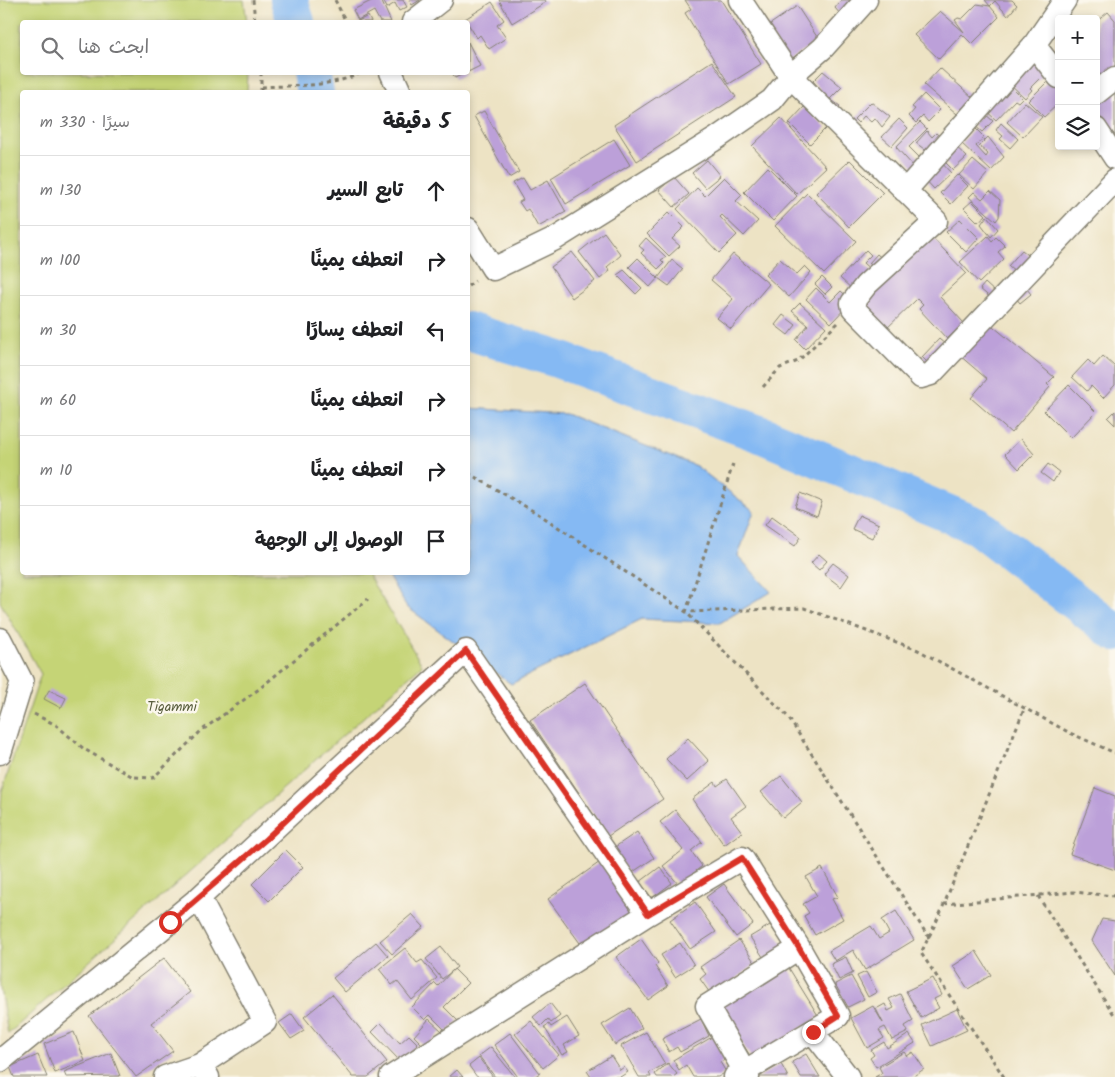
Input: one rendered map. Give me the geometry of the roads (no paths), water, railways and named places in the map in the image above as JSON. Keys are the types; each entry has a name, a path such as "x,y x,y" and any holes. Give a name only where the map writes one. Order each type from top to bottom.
{"street":[{"path":"416,20 441,0"},
{"path":"740,0 791,77 936,221 866,285 854,299 853,308 921,377 931,374 1115,180"},
{"path":"470,232 493,269 555,239 717,138 772,100 791,77 822,48 866,0"},
{"path":"905,191 1034,45 1065,0"},
{"path":"1034,45 1055,72"},
{"path":"392,75 399,90"},
{"path":"1100,90 1115,78"},
{"path":"1100,135 1115,158"},
{"path":"0,639 22,682 0,753"},
{"path":"0,1061 199,898 466,651 648,914"},
{"path":"391,1077 648,914 742,858 799,948 838,1016 742,1075 707,1006 799,948"},
{"path":"165,1077 204,1071 266,1022 199,898"},
{"path":"813,1032 848,1077"}],"water":[{"path":"470,408 566,414 696,466 754,511 738,556 771,592 720,623 642,619 511,684 407,607 387,575 470,575"}],"waterway":[{"path":"289,0 295,20"},
{"path":"312,75 315,90"},
{"path":"470,332 557,359 763,435 977,526 1115,632"}],"park label":[{"name":"Tigammi","path":"172,707"}]}
